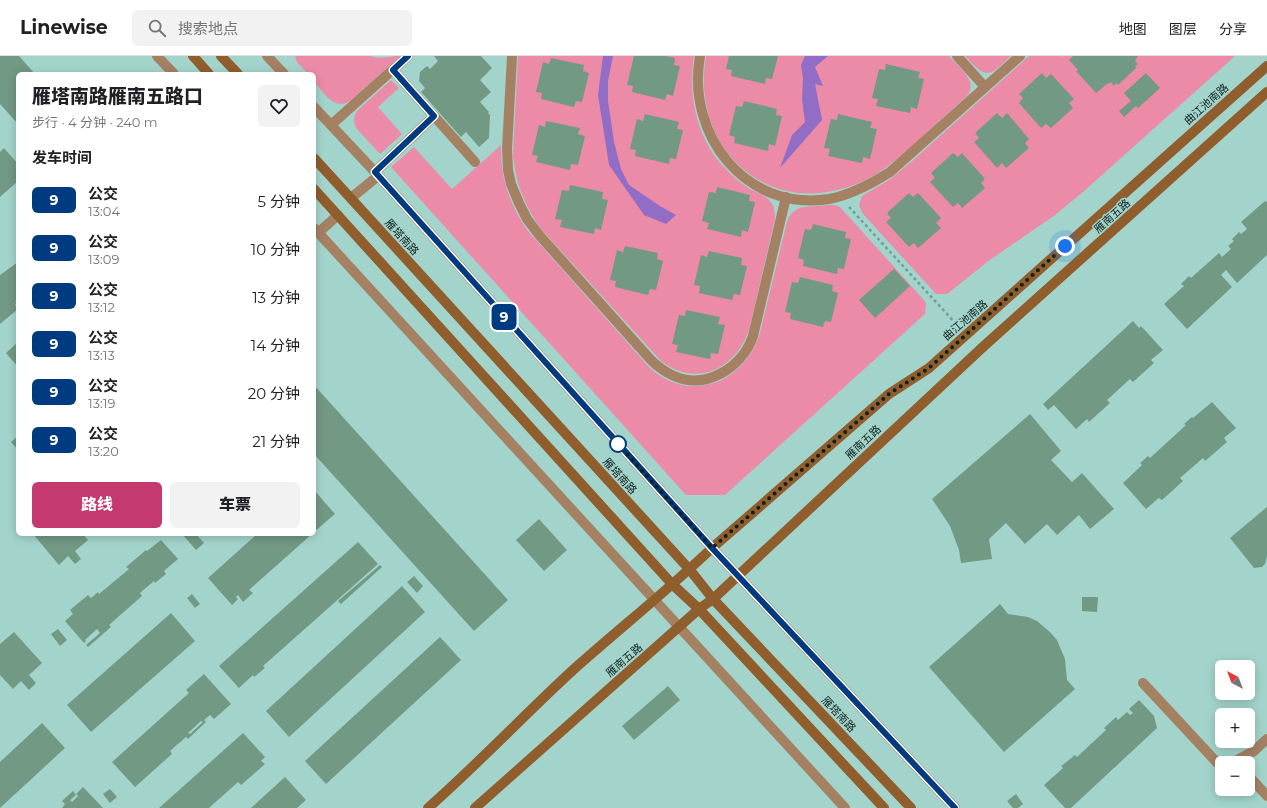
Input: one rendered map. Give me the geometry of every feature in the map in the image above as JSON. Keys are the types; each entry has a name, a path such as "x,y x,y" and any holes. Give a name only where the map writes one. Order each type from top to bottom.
{"main road":[{"path":"193,56 207,72"},
{"path":"221,56 236,72"},
{"name":"曲江池南路","path":"672,584 690,570 712,548 889,394 929,368 1267,66"},
{"name":"雁南五路","path":"474,808 699,609 714,599 984,346 1267,92"},
{"name":"雁塔南路","path":"316,160 690,570 714,599 911,808"},
{"path":"316,191 672,584 699,609 884,808"},
{"path":"428,808 454,786 518,721 672,584"}],"street":[{"path":"157,56 172,72"},
{"path":"331,125 408,56"},
{"path":"512,56 507,159 511,184 519,204 527,219 540,236 651,360 662,370 688,380 702,380 716,376 732,367 748,349 753,336 786,197"},
{"path":"700,56 697,75 700,106 706,128 717,148 731,165 748,180 767,191 786,197 805,200 839,196 860,189 890,172 1020,56"},
{"path":"957,56 985,87"},
{"path":"272,58 282,72"},
{"path":"393,70 475,162"},
{"path":"316,108 712,548 955,808"},
{"path":"351,198 434,116"},
{"path":"338,215 316,230 845,808"},
{"path":"1143,683 1215,760"},
{"path":"1246,756 1254,752 1267,739"},
{"path":"1255,783 1267,796"}],"path":[{"path":"839,196 966,335"}],"shaded area":[{"path":"295,56 370,56 382,58 400,56 350,101 339,104 329,99 316,84 316,72 306,72 297,62"},
{"path":"518,56 694,56 692,71 693,100 700,128 706,141 722,165 732,175 746,187 762,195 771,202 775,214 749,330 743,344 725,364 713,370 701,373 688,373 675,369 662,362 542,230 522,195 514,166 513,156"},
{"path":"603,56 613,56 608,81 608,101 614,142 621,169 629,185 676,215 666,224 644,215 609,165 598,95"},
{"path":"706,56 949,56 966,74 971,85 967,96 920,139 874,176 856,184 823,193 793,192 765,183 742,168 723,146 710,119 704,89"},
{"path":"805,56 828,56 815,67 823,86 815,84 822,120 780,168 792,135 805,122 802,99 803,79 801,65"},
{"path":"965,56 1011,56 993,72 988,73 978,69"},
{"path":"1029,56 1235,56 1083,192 1055,215 987,262 947,294 936,294 863,214 859,205 862,196 889,180 911,162"},
{"path":"391,80 399,88 378,107 402,134 380,154 357,129 354,117 358,110"},
{"path":"501,145 502,169 507,191 516,211 528,231 650,368 666,379 682,385 699,386 715,383 729,375 742,364 753,350 760,333 787,222 792,213 799,208 831,205 840,207 923,299 926,303 925,314 725,495 686,495 391,167 414,147 452,189"}],"building":[{"path":"0,56 19,56 33,72 16,72 16,122 0,104"},
{"path":"434,56 481,56 492,68 480,80 491,92 480,102 490,115 489,138 479,147 466,132 461,137 421,92 425,88 419,81 420,72 427,66 430,69 438,61"},
{"path":"634,56 665,56 675,58 674,65 680,66 673,96 667,94 665,100 632,92 633,86 627,85"},
{"path":"729,56 778,56 772,79 766,78 765,84 731,76 732,70 726,69"},
{"path":"1073,56 1138,56 1135,61 1138,64 1135,66 1136,68 1118,85 1116,83 1114,86 1111,82 1109,84 1108,83 1096,93 1076,71 1078,70 1069,60"},
{"path":"551,58 584,65 583,71 589,73 582,102 576,101 574,107 541,99 542,93 536,92 543,62 549,64"},
{"path":"886,64 920,72 918,78 924,79 917,109 911,107 910,113 876,106 878,99 872,98 879,69 885,70"},
{"path":"1042,73 1046,78 1051,74 1074,99 1069,103 1073,108 1051,128 1046,124 1041,128 1019,103 1023,98 1019,94"},
{"path":"1146,73 1160,88 1138,108 1136,106 1124,117 1119,111 1131,101 1124,93"},
{"path":"744,101 777,109 776,115 782,116 775,146 769,144 768,151 734,143 735,137 729,135 736,106 742,107"},
{"path":"997,113 1002,118 1007,113 1029,139 1025,143 1029,148 1006,168 1002,163 997,168 974,142 979,138 975,133"},
{"path":"645,114 679,122 677,129 683,130 676,159 670,158 669,164 635,156 636,150 630,149 637,119 643,121"},
{"path":"838,114 872,122 870,128 877,129 870,159 863,157 862,163 828,156 830,149 824,148 831,119 837,120"},
{"path":"546,121 580,128 578,134 585,136 578,165 571,164 570,170 536,162 538,156 532,155 539,125 545,127"},
{"path":"4,148 16,162 16,183 0,197 0,152"},
{"path":"953,153 958,157 962,153 985,179 981,183 985,188 962,208 958,203 953,207 930,182 935,178 931,173"},
{"path":"570,185 603,192 602,199 608,200 601,230 595,228 594,234 560,227 562,220 555,219 562,190 569,191"},
{"path":"717,187 750,195 749,201 755,202 748,232 742,230 741,237 707,229 709,223 702,221 709,192 716,193"},
{"path":"909,193 913,197 918,193 941,218 936,223 941,228 918,248 914,243 909,247 886,222 891,218 887,213"},
{"path":"1265,201 1267,202 1267,255 1237,283 1226,270 1221,275 1232,287 1187,329 1164,304 1184,286 1181,284 1189,276 1191,278 1219,253 1222,257 1231,249 1228,246 1234,241 1232,239 1239,232 1241,234 1247,229 1241,222"},
{"path":"813,224 846,232 845,238 851,239 844,269 838,268 837,274 803,266 804,260 798,258 805,229 811,230"},
{"path":"625,246 658,253 657,259 663,261 656,290 650,289 648,295 615,287 616,281 610,280 617,250 623,252"},
{"path":"709,251 742,258 741,265 747,266 740,295 734,294 732,300 699,293 700,286 694,285 701,255 707,257"},
{"path":"16,263 16,311 0,324 0,275"},
{"path":"894,269 910,286 875,318 859,300"},
{"path":"800,277 833,285 832,291 838,293 831,322 825,321 823,327 790,319 791,313 785,312 792,282 798,283"},
{"path":"686,310 720,317 718,324 725,325 718,354 711,353 710,359 676,352 678,345 672,344 679,315 685,316"},
{"path":"1133,321 1139,328 1141,326 1163,350 1151,360 1154,363 1133,382 1130,379 1107,400 1110,403 1089,422 1087,419 1076,429 1054,405 1048,410 1043,404"},
{"path":"16,344 16,365 6,353"},
{"path":"316,387 508,600 474,631 316,456"},
{"path":"1212,402 1236,428 1224,438 1227,442 1205,461 1203,458 1180,478 1183,481 1162,500 1159,498 1146,509 1123,483 1142,465 1140,463 1148,456 1150,458 1186,425 1184,424"},
{"path":"1030,414 1061,451 1051,460 1072,482 1082,473 1114,509 1090,529 1079,515 1057,535 1047,524 1025,544 1006,523 989,539 992,559 961,563 959,550 950,526 932,499"},
{"path":"16,438 16,448 11,442"},
{"path":"316,492 335,514 316,530"},
{"path":"1267,507 1267,556 1265,564 1262,567 1254,568 1230,538"},
{"path":"539,519 567,550 544,571 516,540"},
{"path":"35,536 85,536 88,540 75,551 81,559 75,564 68,556 59,565"},
{"path":"184,536 198,536 204,543 196,550"},
{"path":"255,536 310,536 249,590 253,593 243,602 238,595 236,597 238,599 232,605 208,578"},
{"path":"161,540 178,559 164,571 166,574 155,583 154,581 140,593 142,596 109,625 111,627 88,647 86,645 100,633 97,629 85,640 86,641 84,643 65,621 73,614 70,610 88,595 91,598 98,592 99,594 129,569 126,567 146,550 147,551"},
{"path":"358,542 378,564 263,666 265,668 254,677 253,675 239,688 219,666"},
{"path":"380,565 382,567 341,604 338,601"},
{"path":"414,576 423,586 417,593 407,582"},
{"path":"402,586 425,612 289,737 266,711"},
{"path":"192,594 200,604 195,608 187,598"},
{"path":"1082,597 1098,597 1097,612 1082,611"},
{"path":"1000,604 1008,614 1028,617 1037,621 1050,632 1057,640 1065,659 1067,680 1075,689 1004,752 929,667"},
{"path":"171,613 195,641 91,732 67,705"},
{"path":"58,629 67,640 60,646 51,634"},
{"path":"14,632 42,663 29,675 36,683 29,690 21,681 13,689 0,675 0,644"},
{"path":"440,637 461,660 326,784 305,761"},
{"path":"204,674 231,704 214,719 210,715 204,720 206,722 188,739 186,737 170,751 172,754 135,787 112,762 189,693 186,690","holes":["201,721 203,722 190,734 188,733"]},
{"path":"668,686 680,700 634,740 622,726"},
{"path":"1139,700 1154,716 1157,728 1071,808 1065,808 1044,785 1063,768 1061,766 1075,755 1077,757 1106,730 1104,728 1116,717 1118,720 1127,712 1130,715 1133,713 1129,709"},
{"path":"42,723 65,748 0,808 0,762"},
{"path":"243,733 265,757 261,761 265,764 241,785 238,782 209,808 159,808"},
{"path":"285,777 306,800 297,808 251,808"},
{"path":"83,787 103,808 62,808 65,804 62,801 73,791 76,795 70,800 72,802 78,796 76,794"},
{"path":"110,789 117,797 110,803 103,794"},
{"path":"1016,794 1023,804 1018,808 1013,808 1007,801"}],"bus line":[{"name":"9","path":"408,56 393,70 434,116 375,172 712,548 955,808"}],"route":[{"path":"618,444 712,548 889,394 929,368 1065,246"}]}
